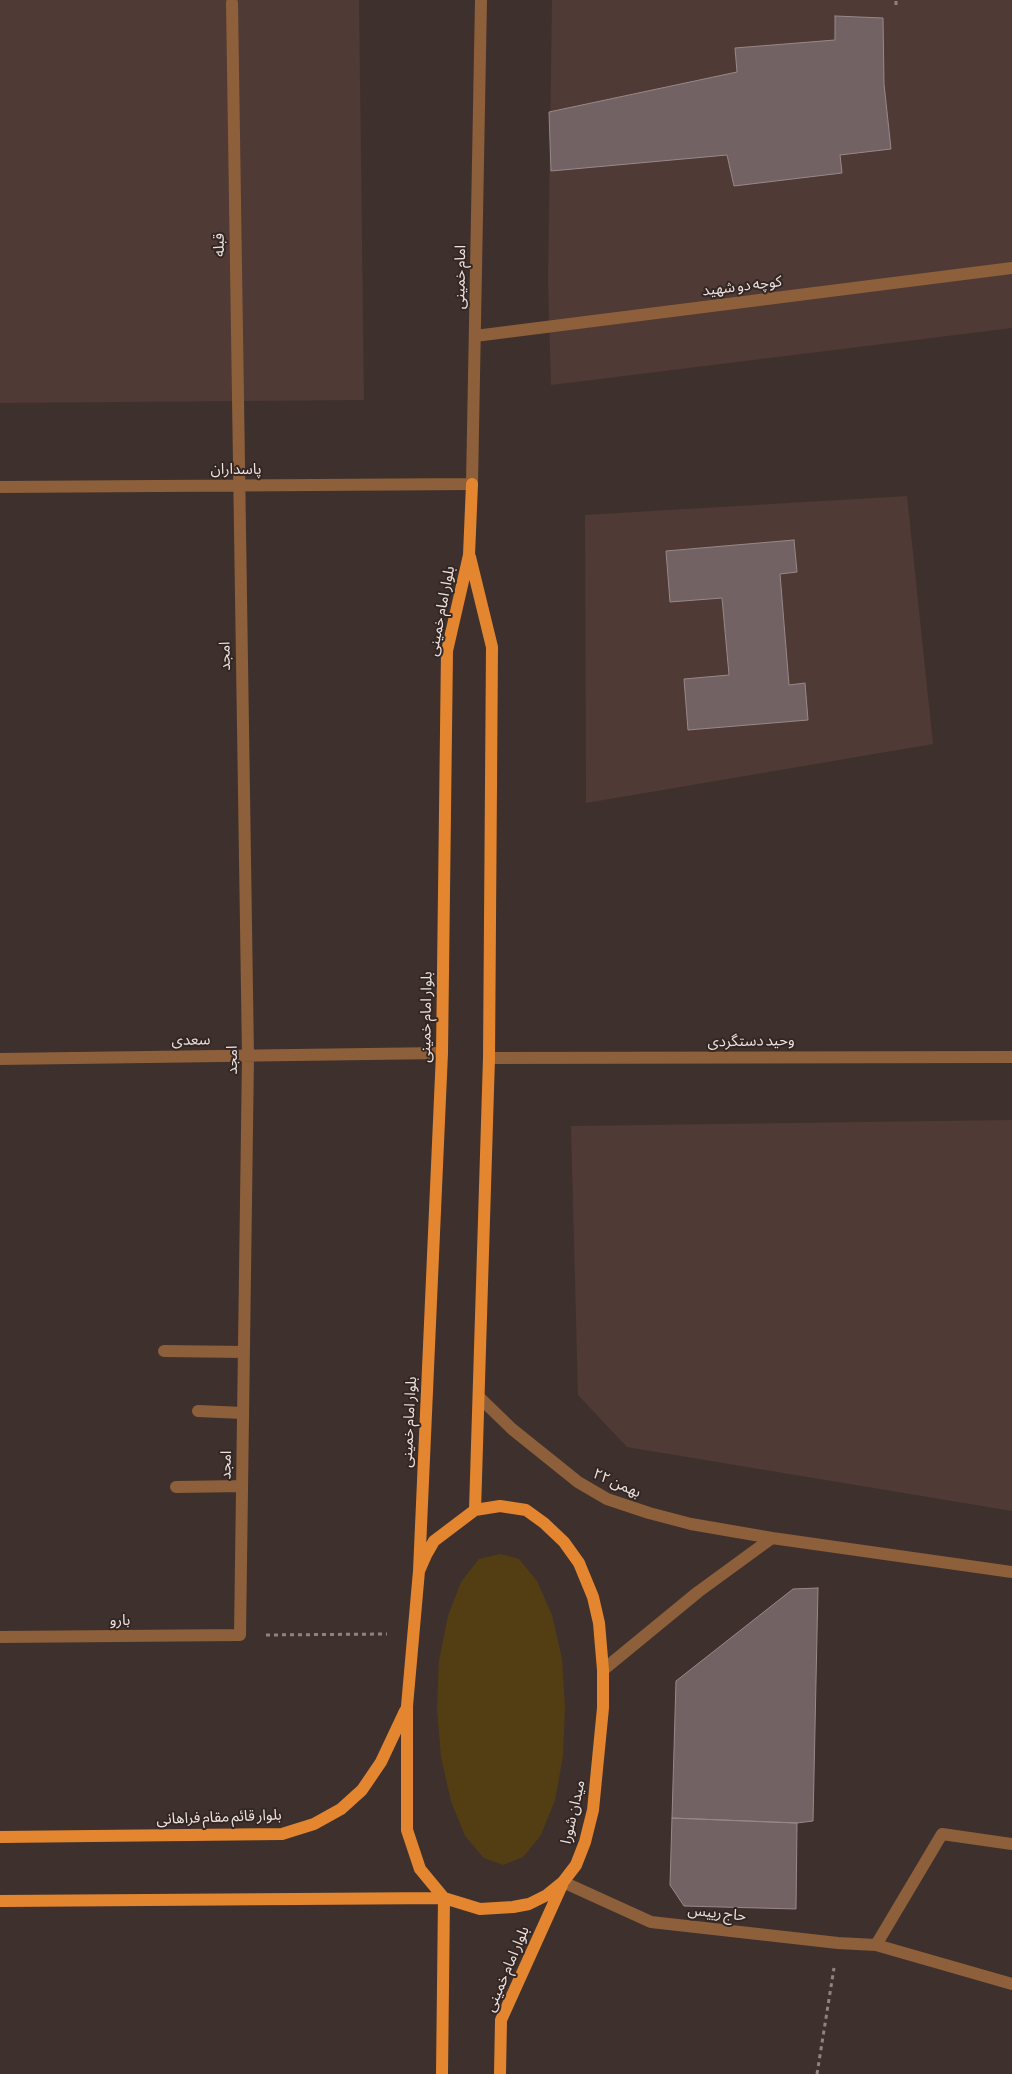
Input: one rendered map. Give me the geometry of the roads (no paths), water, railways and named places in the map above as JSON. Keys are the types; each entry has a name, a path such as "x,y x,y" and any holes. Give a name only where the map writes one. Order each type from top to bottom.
{"main road":[{"name":"امام خمینی","path":"470,554 472,484"},
{"name":"بلوار امام خمینی","path":"419,1571 442,1053 447,651 470,554"},
{"name":"بلوار امام خمینی","path":"470,554 492,647 490,1058 475,1510"},
{"name":"میدان شورا","path":"500,1506 526,1510 544,1523 564,1542 579,1563 593,1597 599,1623 603,1670 603,1708 593,1810 585,1842 576,1864 563,1882 547,1895 529,1904 480,1909 444,1898 420,1869 407,1830 408,1706 412,1633 419,1571 434,1541 475,1510 500,1506"},
{"name":"بلوار قائم مقام فراهانی","path":"0,1837 282,1834 314,1824 341,1809 362,1790 381,1762 408,1706"},
{"name":"بلوار امام خمینی","path":"500,2074 501,2020 563,1882"},
{"path":"0,1902 444,1898 442,2074"}],"street":[{"name":"امام خمینی","path":"472,484 481,0"},
{"name":"قبله","path":"232,3 239,486"},
{"name":"کوچه دو شهید","path":"475,336 1012,268"},
{"name":"پاسداران","path":"0,488 472,484"},
{"name":"امجد","path":"239,486 248,1056 240,1635"},
{"name":"سعدی","path":"0,1059 442,1053"},
{"name":"وحید دستگردی","path":"490,1058 1012,1057"},
{"path":"164,1351 244,1352"},
{"name":"۲۲ بهمن","path":"479,1397 512,1429 578,1482 607,1499 649,1513 691,1524 772,1538 1012,1572"},
{"path":"198,1411 244,1413"},
{"path":"176,1487 242,1486"},
{"path":"603,1670 698,1592 772,1538"},
{"name":"بارو","path":"0,1637 240,1635"},
{"path":"876,1945 942,1834 1012,1844"},
{"name":"حاج رییس","path":"563,1882 651,1922 838,1943 876,1945 1012,1984"}]}
